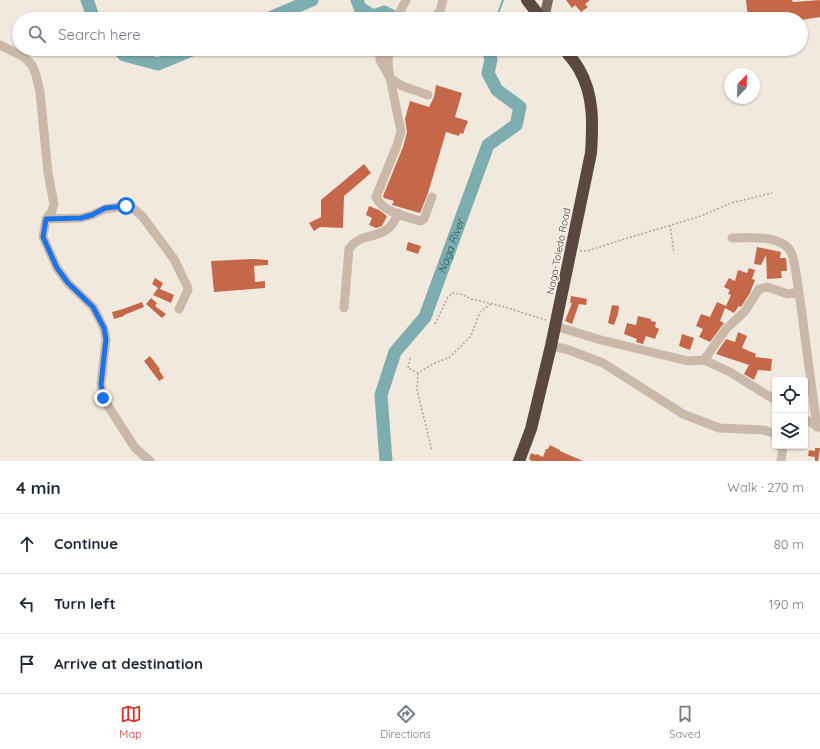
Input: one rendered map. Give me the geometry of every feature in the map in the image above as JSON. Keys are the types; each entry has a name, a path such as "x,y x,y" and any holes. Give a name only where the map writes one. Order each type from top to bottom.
{"highway":[{"path":"529,1 538,12"},
{"name":"Naga-Toledo Road","path":"519,461 531,429 551,346 590,152 593,125 591,99 579,69 569,56"}],"main road":[{"path":"545,12 548,0"}],"street":[{"path":"400,12 406,0"},
{"path":"439,12 443,0"},
{"path":"0,45 12,51"},
{"path":"22,56 32,65 40,92 48,173 54,204 52,211 46,219 43,237 57,268 68,283 93,307 104,328 106,339 101,384 103,398 135,448 150,461"},
{"path":"380,56 380,60 390,78 398,85 428,95"},
{"path":"389,56 390,78 401,131 376,198 384,208 420,221 424,219 432,197"},
{"path":"46,219 81,218 92,215 105,208 126,206 134,209 142,216 174,259 187,286 188,290 180,309"},
{"path":"344,308 349,249 353,243 361,238 379,234 391,227 398,213"},
{"path":"732,238 769,238 784,245 791,252 799,292 819,428"},
{"path":"704,360 726,329 745,311 759,289 767,287 788,294 799,292"},
{"path":"555,325 601,340 688,361 704,360 730,372 772,398"},
{"path":"551,346 566,349 603,363 683,414 719,428 764,430 772,433"},
{"path":"808,421 819,428"},
{"path":"781,461 783,449"}],"path":[{"path":"570,252 587,250 701,216 731,203 772,193"},
{"path":"670,225 674,253"},
{"path":"435,324 448,297 452,293 461,294 471,299 555,325"},
{"path":"418,373 433,364 450,357 471,336 480,312 491,304"},
{"path":"410,358 408,368 418,373"},
{"path":"418,373 417,390 432,451"}],"building":[{"path":"566,0 590,0 585,4 588,7 581,12 575,5 572,8"},
{"path":"746,0 792,0 793,2 820,0 820,17 808,19 808,12 747,12"},
{"path":"436,85 462,93 455,117 468,121 463,134 460,133 459,136 446,132 428,193 420,213 392,205 394,201 384,198 383,196 403,147 407,132 405,119 410,101 429,107 434,97"},
{"path":"364,164 371,173 344,196 343,228 320,227 314,231 309,223 321,217 321,200"},
{"path":"369,206 379,210 387,216 382,226 376,228 369,225 372,218 366,215"},
{"path":"408,242 421,246 418,254 406,250"},
{"path":"757,247 781,252 780,258 786,258 787,271 781,271 782,278 767,279 766,255 761,265 754,264"},
{"path":"253,259 268,260 268,265 254,266 255,282 265,281 265,288 214,292 211,261"},
{"path":"749,268 755,270 752,279 755,280 750,293 741,307 739,306 734,313 725,308 720,321 724,323 710,342 699,337 703,329 696,326 701,314 710,317 717,302 726,306 731,295 728,294 730,290 724,287 729,278 735,281 738,270 747,273"},
{"path":"155,278 163,283 160,289 174,295 171,303 153,295 158,288 152,284"},
{"path":"571,296 587,299 586,305 579,304 572,324 565,321 572,303 570,303"},
{"path":"151,298 157,303 155,306 166,314 162,318 146,304"},
{"path":"142,302 144,307 114,319 112,312"},
{"path":"612,305 619,306 614,325 608,323"},
{"path":"638,316 651,319 651,321 656,322 655,327 659,329 655,339 646,336 643,344 636,342 637,339 624,334 627,323 636,325"},
{"path":"738,332 747,336 742,348 756,354 755,357 772,359 771,371 758,370 754,380 744,374 749,365 716,354 726,339 735,342"},
{"path":"682,334 694,338 690,350 679,346"},
{"path":"150,356 160,369 159,370 164,378 159,381 144,361"},
{"path":"550,445 583,461 532,461 529,459 531,453 543,457 546,449 548,449"},
{"path":"815,448 820,448 818,461 815,461 815,457 808,456 809,450 815,451"}],"waterway":[{"name":"Naga River","path":"87,0 91,12"},
{"name":"Naga River","path":"284,12 312,0"},
{"name":"Naga River","path":"357,0 360,8 366,12"},
{"path":"499,12 503,0"},
{"name":"Naga River","path":"128,56 158,64 177,56"},
{"name":"Naga River","path":"386,461 381,395 395,352 425,317 488,145 516,125 520,107 497,90 488,73 491,60 490,56"}],"route":[{"path":"103,398 101,384 106,339 104,328 93,307 68,283 57,268 43,237 44,228 46,219 81,218 92,215 105,208 126,206"}]}
